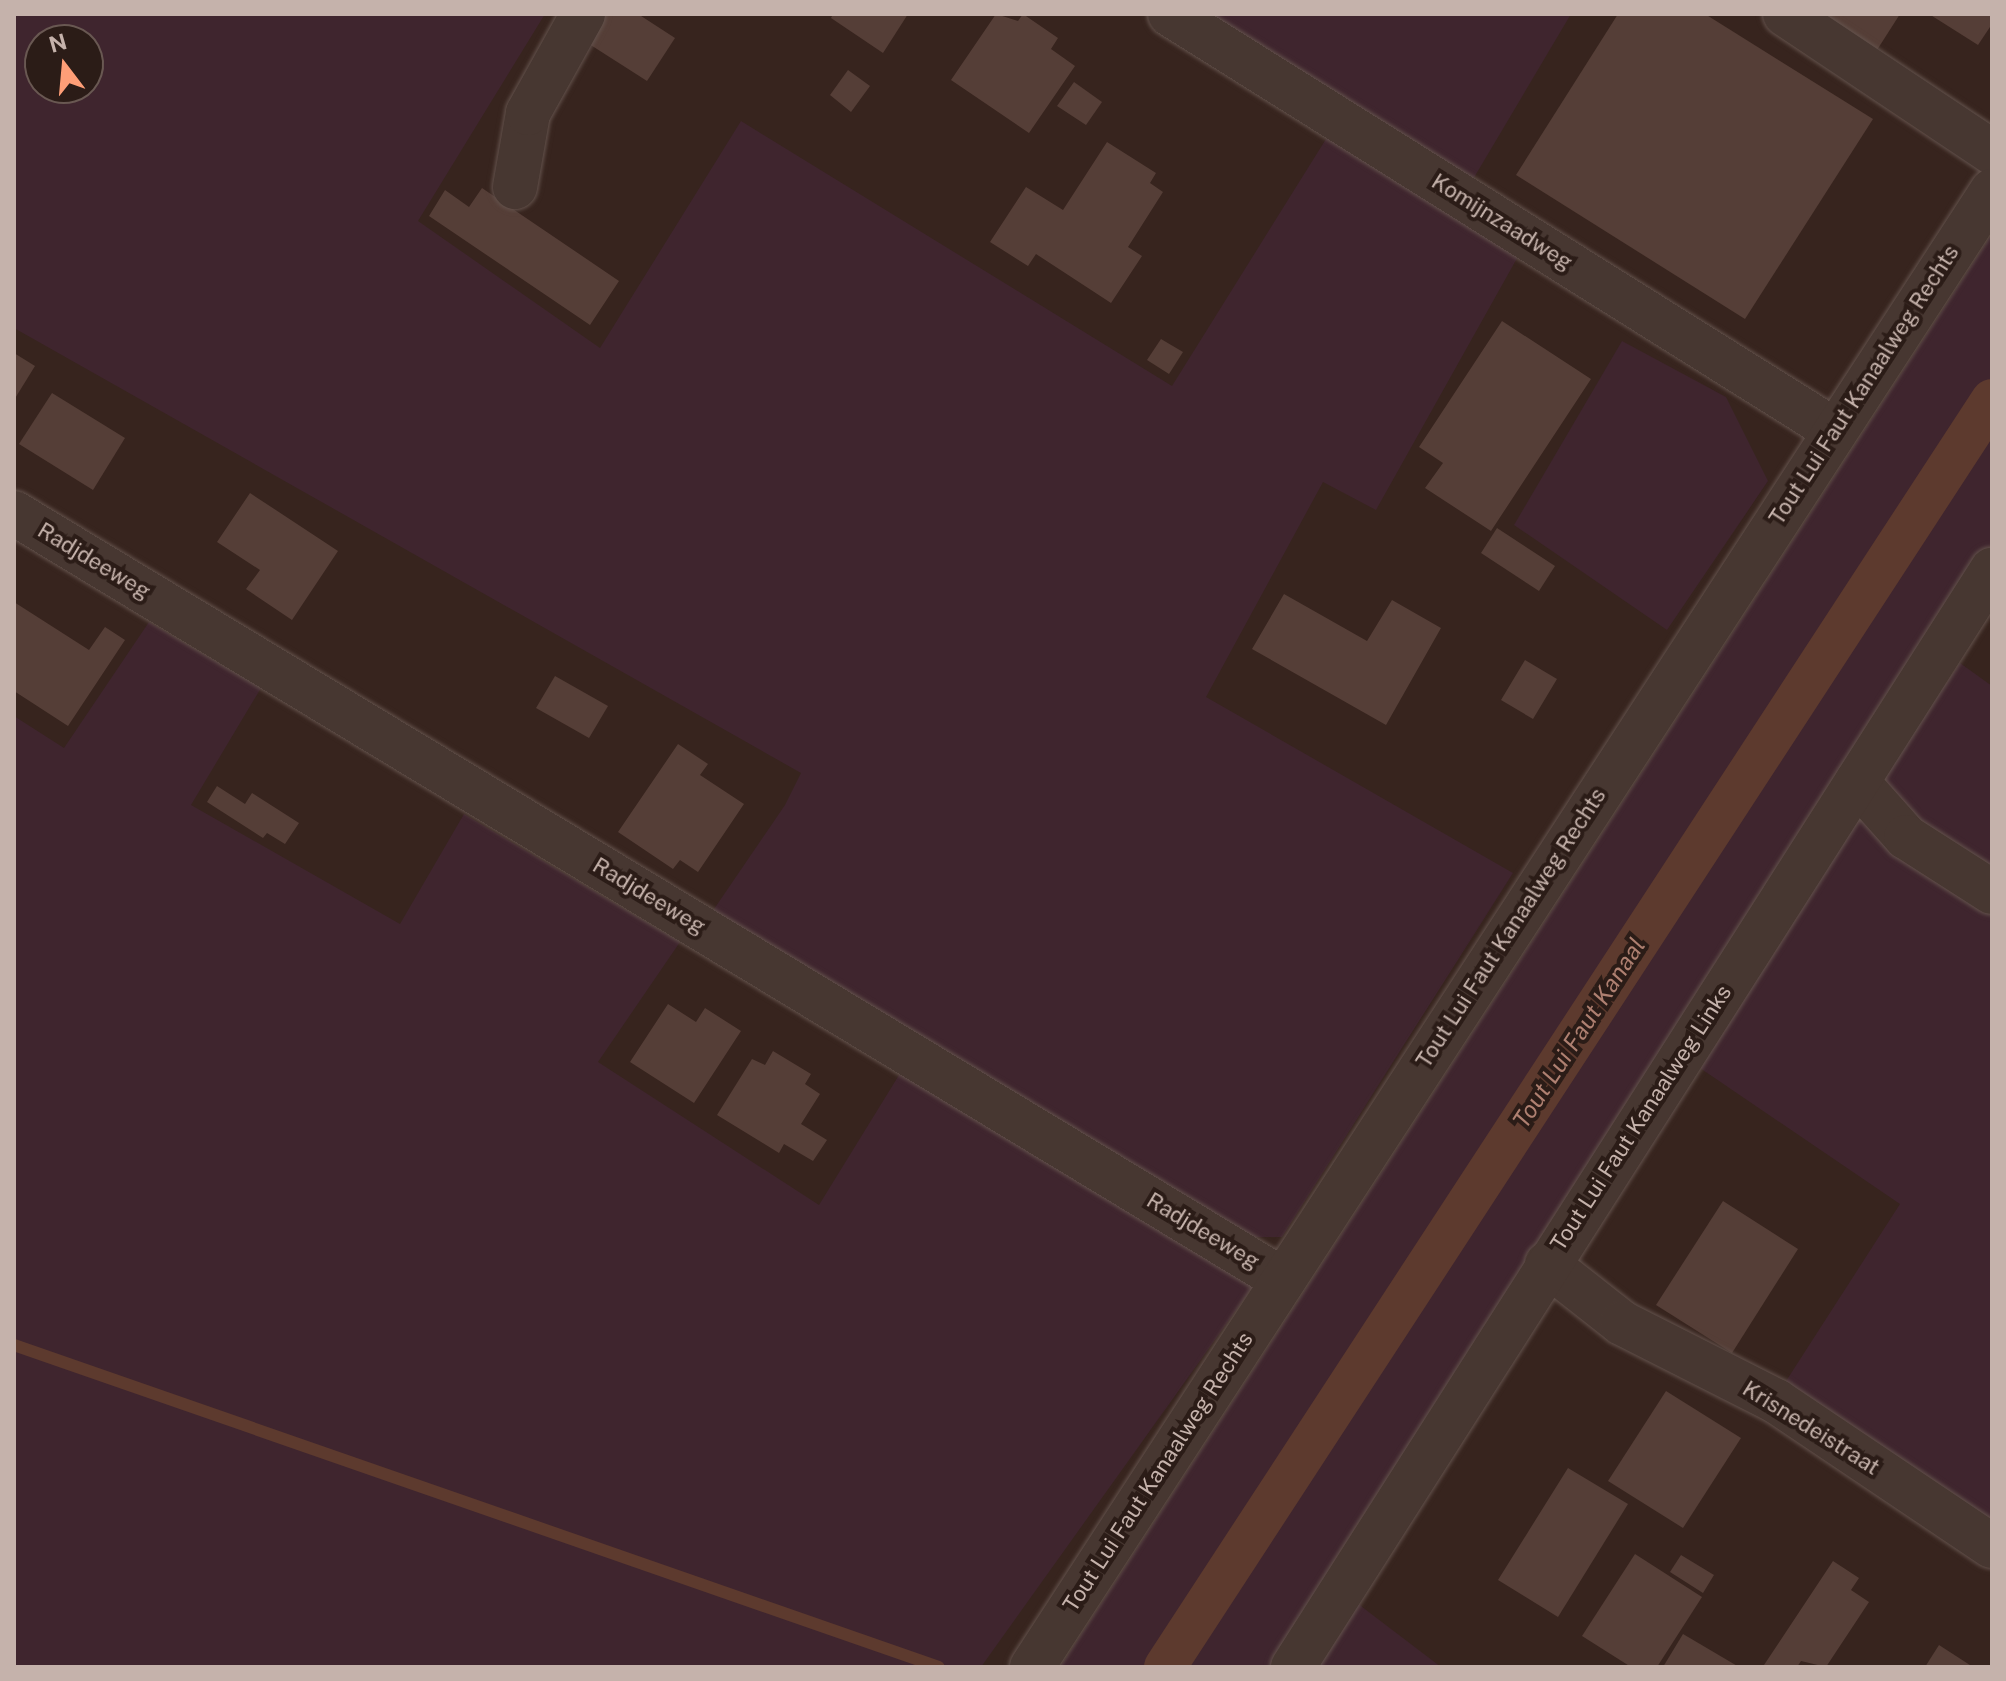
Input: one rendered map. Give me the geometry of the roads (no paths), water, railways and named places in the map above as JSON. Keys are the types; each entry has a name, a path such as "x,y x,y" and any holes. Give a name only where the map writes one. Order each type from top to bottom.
{"street":[{"path":"515,187 528,113 583,14"},
{"name":"Komijnzaadweg","path":"1170,14 1834,430"},
{"path":"1785,14 1992,152"},
{"name":"Tout Lui Faut Kanaalweg Rechts","path":"1032,1667 1992,191"},
{"name":"Radjdeeweg","path":"14,513 1283,1280"},
{"name":"Tout Lui Faut Kanaalweg Links","path":"1293,1667 1992,570"},
{"path":"1857,782 1906,837 1992,892"},
{"name":"Krisnedeistraat","path":"1547,1264 1622,1323 1776,1401 1992,1546"}],"waterway":[{"name":"Tout Lui Faut Kanaal","path":"1165,1667 1992,400"},
{"path":"14,1345 939,1667"}]}
